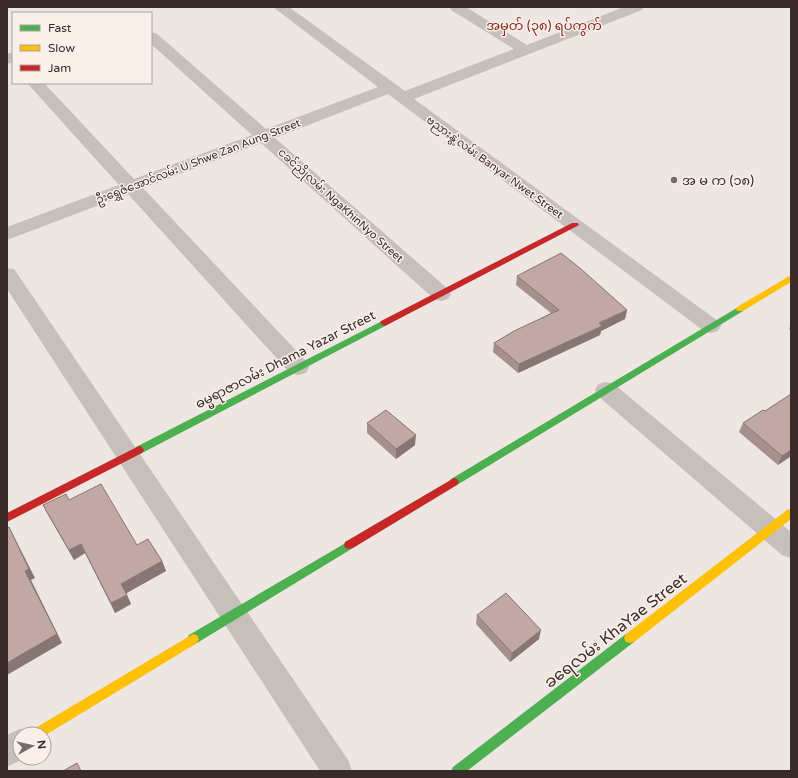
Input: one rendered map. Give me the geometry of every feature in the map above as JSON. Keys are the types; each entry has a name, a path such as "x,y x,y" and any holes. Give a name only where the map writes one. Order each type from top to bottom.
{"street":[{"name":"ဗညားနွဲ့လမ်း Banyar Nwet Street","path":"280,7 711,326"},
{"path":"456,7 525,50"},
{"name":"ဦးရွှေဇံအောင်လမ်း U Shwe Zan Aung Street","path":"7,234 263,137 525,50 614,10 637,7"},
{"name":"ငခင်ညိုလမ်း NgaKhinNyo Street","path":"152,37 441,294"},
{"path":"36,84 298,367"},
{"name":"ဓမ္မရာဇာလမ်း Dhama Yazar Street","path":"7,518 127,454 575,225"},
{"path":"7,274 337,771"},
{"path":"49,726 791,278"},
{"path":"606,390 791,547"},
{"name":"ခရေလမ်း KhaYae Street","path":"457,771 791,513"}],"building":[{"path":"561,253 627,310 599,323 602,326 519,364 494,343 514,331 559,310 517,276"},
{"path":"791,394 791,450 782,456 743,423"},
{"path":"386,410 416,435 396,449 367,423"},
{"path":"101,484 137,545 148,539 162,561 121,584 127,595 111,603 81,544 69,550 43,505 66,494 69,500"},
{"path":"9,527 29,569 25,571 57,634 7,663 7,528"},
{"path":"506,593 541,630 512,653 477,615"},
{"path":"77,763 81,771 63,771"}],"traffic: fast":[{"path":"454,482 740,309"},
{"path":"139,450 384,323"},
{"path":"193,639 349,545"},
{"path":"457,771 630,638"}],"traffic: slow":[{"path":"740,309 791,278"},
{"path":"630,638 791,513"},
{"path":"49,726 193,639"}],"traffic: jam":[{"path":"384,323 575,225"},
{"path":"7,518 139,450"},
{"path":"349,545 454,482"}],"place":[{"name":"အ မ က (၁၈)","path":"674,180"}],"district":[{"name":"အမှတ် (၃၈) ရပ်ကွက်","path":"544,25"}]}
